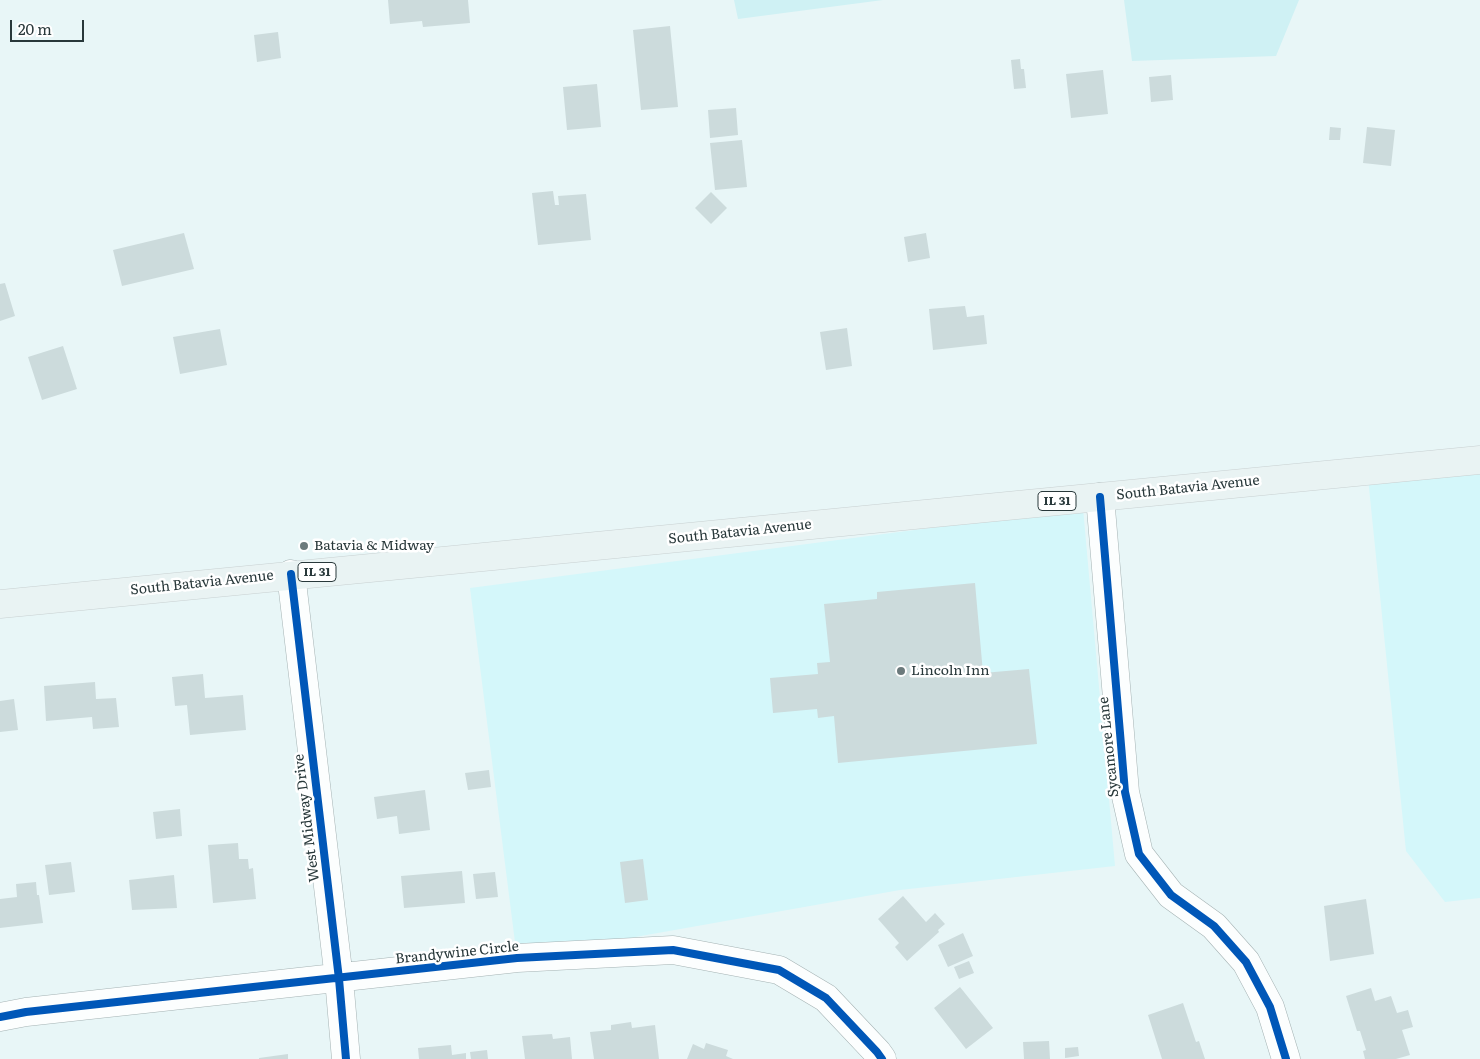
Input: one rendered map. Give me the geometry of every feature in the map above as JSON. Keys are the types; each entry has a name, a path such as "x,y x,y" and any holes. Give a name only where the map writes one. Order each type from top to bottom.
{"main road":[{"name":"South Batavia Avenue","path":"0,604 292,574 1480,460"}],"street":[{"name":"Sycamore Lane","path":"1100,497 1125,792 1139,854 1171,895 1214,926 1246,962 1270,1007 1286,1059"},
{"name":"West Midway Drive","path":"292,574 339,979 346,1059"},
{"name":"Brandywine Circle","path":"0,1016 517,958 673,950 779,970 826,998 882,1059"}],"shaded area":[{"path":"734,0 883,0 738,19"},
{"path":"1124,0 1299,0 1276,56 1132,61"},
{"path":"1480,469 1480,898 1445,902 1406,851 1368,478"},
{"path":"1083,508 1115,866 900,890 517,958 470,588"}],"building":[{"path":"388,0 468,0 470,23 423,27 422,21 390,24"},
{"path":"670,26 678,107 641,110 633,30"},
{"path":"278,32 281,58 257,62 254,35"},
{"path":"1020,59 1021,69 1024,69 1026,88 1014,89 1011,60"},
{"path":"1103,70 1108,114 1071,118 1066,74"},
{"path":"1171,75 1173,100 1151,102 1149,77"},
{"path":"597,84 601,127 567,130 563,87"},
{"path":"736,108 738,135 710,138 708,110"},
{"path":"1330,127 1341,128 1340,140 1329,140"},
{"path":"1367,127 1395,130 1391,166 1363,163"},
{"path":"742,140 747,187 715,190 710,143"},
{"path":"553,191 555,205 559,205 558,196 586,194 591,240 538,245 532,193"},
{"path":"711,192 727,208 711,224 695,208"},
{"path":"184,233 194,269 122,286 113,250"},
{"path":"926,233 930,258 908,262 904,237"},
{"path":"5,283 15,316 0,321 0,284"},
{"path":"965,306 967,317 984,315 987,344 933,350 929,309"},
{"path":"847,328 852,366 826,370 820,332"},
{"path":"220,329 227,365 180,374 173,337"},
{"path":"63,346 77,389 42,400 28,357"},
{"name":"Lincoln Inn","path":"975,583 983,673 1029,669 1037,744 838,763 834,716 818,718 817,709 773,713 770,678 818,674 817,663 830,662 824,604 877,599 877,592"},
{"path":"203,674 205,698 243,695 246,730 190,735 187,705 175,706 172,677"},
{"path":"95,682 96,699 116,698 119,727 93,729 92,717 46,721 44,686"},
{"path":"14,699 18,730 0,732 0,701"},
{"path":"489,770 491,787 468,790 465,773"},
{"path":"425,790 430,830 399,834 397,816 377,819 374,797"},
{"path":"180,809 182,836 156,839 153,812"},
{"path":"238,843 239,859 248,859 249,869 253,868 256,899 213,903 208,845"},
{"path":"643,859 648,900 625,903 620,862"},
{"path":"71,862 75,892 49,895 45,865"},
{"path":"462,871 465,903 404,908 401,876"},
{"path":"495,872 498,897 476,899 473,874"},
{"path":"174,875 177,908 132,910 129,880"},
{"path":"36,882 43,923 0,928 0,899 17,897 16,884"},
{"path":"903,896 926,922 935,913 945,924 938,930 939,932 907,961 895,947 899,943 878,919"},
{"path":"1366,899 1374,954 1330,961 1324,906"},
{"path":"963,933 973,956 948,967 938,945"},
{"path":"969,961 974,973 959,979 954,967"},
{"path":"960,987 993,1028 966,1049 934,1008"},
{"path":"1371,988 1375,1001 1391,996 1397,1013 1408,1010 1413,1027 1402,1030 1410,1055 1396,1059 1365,1059 1363,1051 1366,1050 1360,1031 1357,1031 1346,996"},
{"path":"1183,1003 1196,1042 1199,1041 1205,1059 1162,1059 1148,1015"},
{"path":"631,1022 632,1028 655,1025 659,1059 594,1059 590,1032 611,1030 611,1025"},
{"path":"552,1034 553,1039 570,1037 572,1059 525,1059 522,1036"},
{"path":"1049,1041 1050,1059 1024,1059 1023,1042"},
{"path":"706,1043 728,1050 726,1056 733,1059 687,1059 693,1044 704,1049"},
{"path":"451,1045 452,1055 466,1053 466,1059 419,1059 418,1048"},
{"path":"1078,1047 1079,1056 1065,1058 1065,1048"},
{"path":"487,1050 488,1059 471,1059 470,1052"},
{"path":"288,1054 288,1059 259,1059 259,1058"}],"cycle path":[{"path":"1100,497 1125,792 1139,854 1171,895 1214,926 1246,962 1270,1007 1286,1059"},
{"path":"291,574 339,979 346,1059"},
{"path":"0,1017 26,1012 517,958 673,950 779,970 826,998 882,1059"}],"place":[{"name":"Batavia & Midway","path":"304,546"},
{"name":"Lincoln Inn","path":"901,671"}]}
